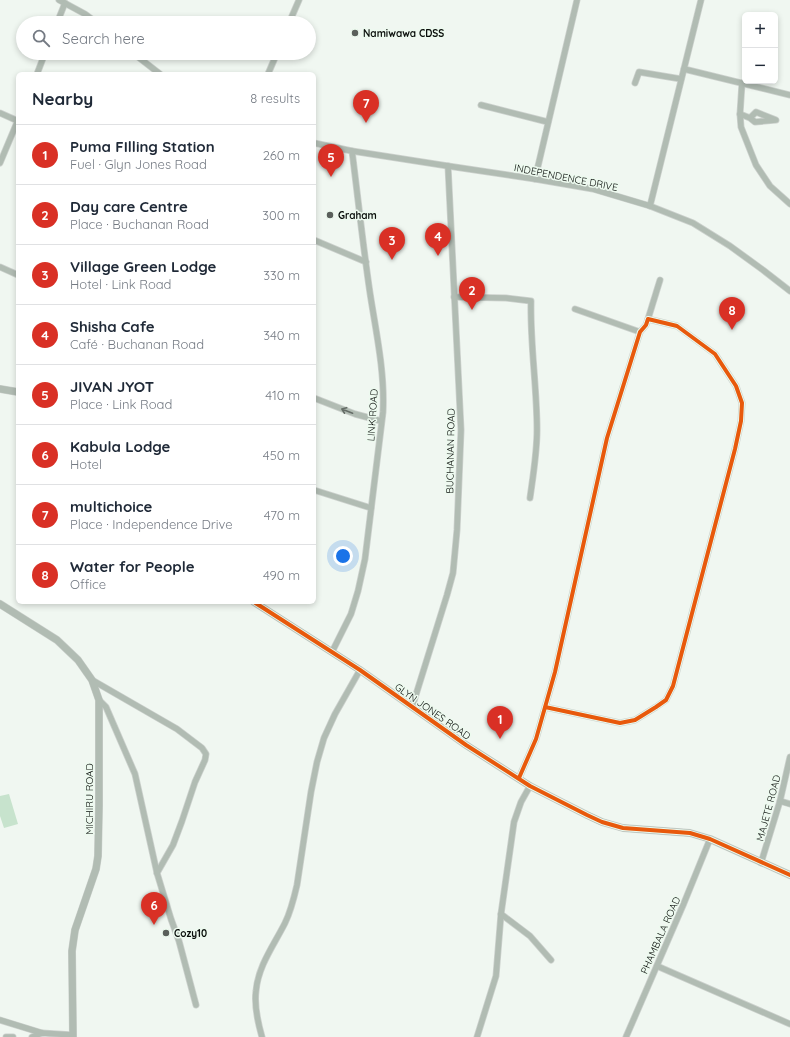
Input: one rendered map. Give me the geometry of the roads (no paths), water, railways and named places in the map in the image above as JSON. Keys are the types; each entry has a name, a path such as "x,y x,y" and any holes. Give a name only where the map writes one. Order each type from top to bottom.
{"street":[{"path":"59,0 88,16"},
{"path":"292,16 299,0"},
{"path":"535,179 576,0"},
{"path":"650,206 701,0"},
{"path":"60,16 65,3"},
{"path":"38,72 42,60"},
{"path":"142,60 157,72"},
{"path":"269,72 274,60"},
{"path":"684,68 742,83 740,114 741,127 756,165 770,186 790,204"},
{"path":"635,83 639,72 681,79"},
{"path":"746,84 790,96"},
{"path":"481,105 548,122"},
{"path":"0,113 16,119"},
{"path":"740,114 750,118"},
{"path":"0,163 16,125"},
{"name":"INDEPENDENCE DRIVE","path":"316,145 535,179 593,190 650,206 693,223 730,246 790,291"},
{"name":"LINK ROAD","path":"332,652 351,614 365,558 384,396 382,369 366,262 352,150"},
{"name":"BUCHANAN ROAD","path":"411,706 427,662 453,573 457,530 461,430 448,166"},
{"path":"316,241 366,262"},
{"path":"0,267 16,274"},
{"path":"519,778 536,739 555,672 607,438 640,332 646,325 660,280"},
{"path":"454,296 506,298 531,301 530,323 535,377 537,432 530,498"},
{"path":"575,309 640,332"},
{"path":"545,707 620,723 635,720 656,707 666,700 673,686 735,449 741,421 742,403 736,386 715,354 677,326 648,319"},
{"path":"0,389 16,392"},
{"path":"316,399 355,414 381,421"},
{"path":"316,491 371,508"},
{"name":"MICHIRU ROAD","path":"0,604 57,640 78,660 92,680 99,700 100,805 98,856 96,869 82,906 73,938 73,1036"},
{"name":"GLYN JONES ROAD","path":"257,604 360,670 466,745 530,786 587,815 602,822 623,828 690,833 710,839 790,875"},
{"path":"262,1037 256,1001 258,980 264,963 290,912 294,898 311,792 324,738 335,714 360,670"},
{"path":"92,680 177,729 202,748 206,754 173,844 157,873"},
{"path":"99,700 106,707 135,774 157,873 179,941 196,1005"},
{"name":"MAJETE ROAD","path":"761,863 780,801 790,757"},
{"path":"477,1037 496,976 500,914 514,822 521,802 530,786"},
{"path":"780,801 790,804"},
{"name":"PHAMBALA ROAD","path":"626,1037 710,839"},
{"path":"500,914 530,936 551,960"},
{"path":"656,966 790,1024"},
{"path":"0,1020 42,1033 73,1036"},
{"path":"32,1037 42,1033"},
{"path":"6,1037 13,1037"}],"place":[{"name":"Namiwawa CDSS","path":"355,33"},
{"name":"multichoice","path":"366,123"},
{"name":"JIVAN JYOT","path":"331,177"},
{"name":"Graham","path":"330,215"},
{"name":"Shisha Cafe","path":"438,256"},
{"name":"Village Green Lodge","path":"392,260"},
{"name":"Day care Centre","path":"472,310"},
{"name":"Water for People","path":"732,330"},
{"name":"Puma FIlling Station","path":"500,739"},
{"name":"Kabula Lodge","path":"154,925"},
{"name":"Cozy10","path":"166,933"}]}
